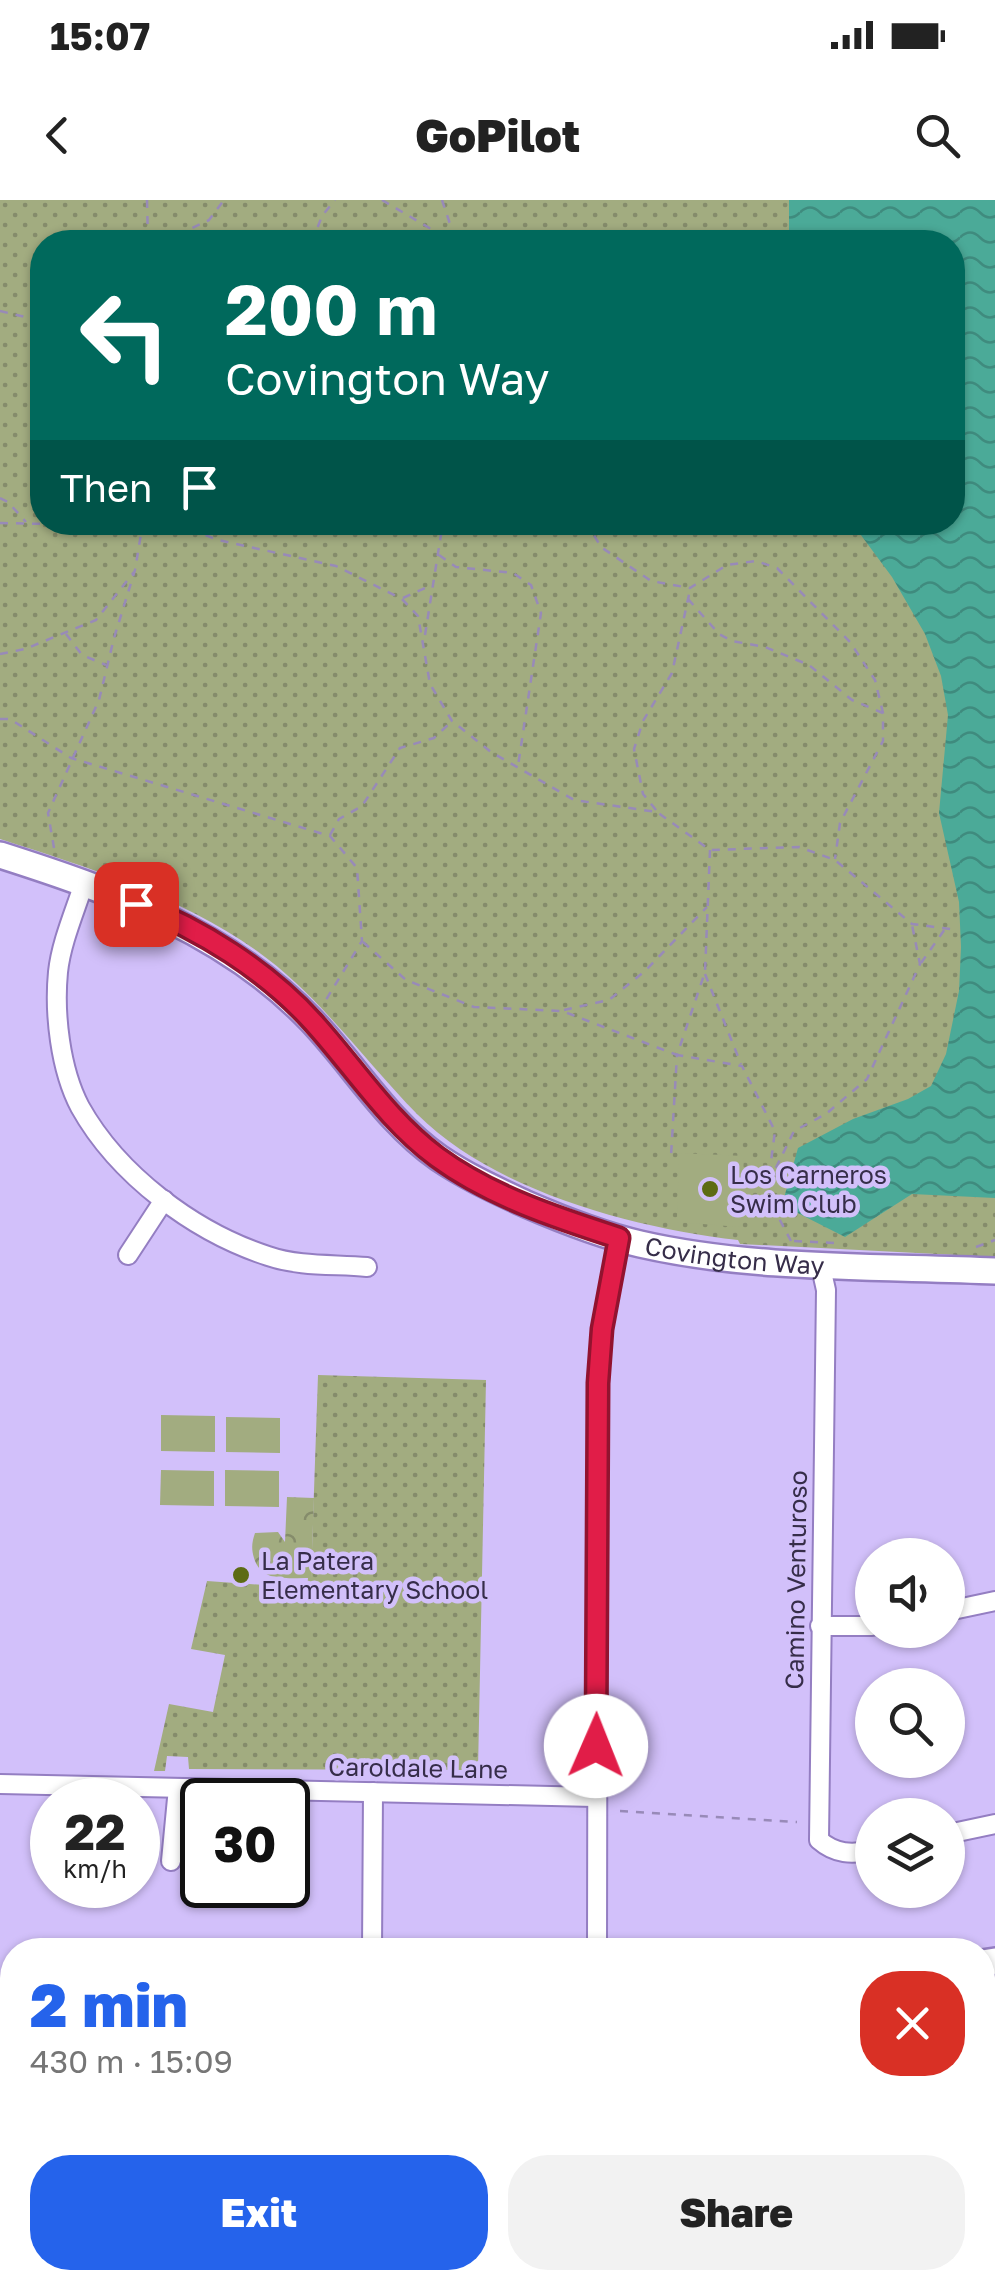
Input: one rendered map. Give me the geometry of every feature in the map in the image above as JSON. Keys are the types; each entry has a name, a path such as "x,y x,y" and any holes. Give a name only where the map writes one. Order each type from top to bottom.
{"street":[{"name":"Covington Way","path":"0,855 162,914 251,967 313,1021 384,1108 436,1156 478,1183 569,1222 619,1238 720,1256 995,1272"},
{"path":"84,883 58,970 59,1027 64,1058 80,1106 125,1168 164,1200 236,1244 302,1264 367,1267"},
{"path":"128,1255 164,1200"},
{"path":"597,1938 598,1383 602,1329 619,1238"},
{"name":"Camino Venturoso","path":"820,1263 826,1290 819,1840 826,1856 855,1853"},
{"path":"965,1607 995,1600"},
{"path":"820,1626 855,1626"},
{"name":"Caroldale Lane","path":"0,1784 595,1797"},
{"path":"171,1861 178,1788"},
{"path":"372,1938 373,1792"},
{"path":"965,1830 995,1824"}],"path":[{"path":"147,200 148,230"},
{"path":"188,230 209,220 224,200"},
{"path":"327,200 331,205"},
{"path":"317,230 322,216 336,200"},
{"path":"382,200 434,230"},
{"path":"442,200 451,230"},
{"path":"0,311 30,318"},
{"path":"0,498 27,524"},
{"path":"0,523 27,524"},
{"path":"58,874 48,813 99,700 141,535"},
{"path":"205,535 336,566 402,599 418,616 430,684 452,720 492,752 574,800 657,812"},
{"path":"424,638 441,535"},
{"path":"594,535 600,546 650,581 690,588"},
{"path":"439,555 456,566 513,573 531,585 541,614 518,768"},
{"path":"835,860 840,824 883,741 883,713 875,680 850,642 778,568 756,562 727,565 690,588 672,673 643,721 634,749 643,794 657,812 710,850 800,846 835,860 912,924 958,930"},
{"path":"0,654 25,649 96,620 135,570"},
{"path":"402,599 434,584"},
{"path":"687,598 719,634 732,641 766,647 809,665 852,700 883,713"},
{"path":"65,632 82,654 107,666"},
{"path":"0,719 10,720 71,758 330,836 357,868 362,941 313,1021"},
{"path":"330,836 339,819 362,806 400,748 434,738 452,720"},
{"path":"671,1156 677,1055 704,972 710,850"},
{"path":"362,941 406,980 474,1007 562,1010 609,1000 645,971 707,906"},
{"path":"912,924 920,964"},
{"path":"768,1184 794,1131 826,1114 867,1079 920,964 946,928"},
{"path":"704,972 742,1066 775,1131 768,1184 773,1208 792,1241"},
{"path":"562,1010 677,1055 742,1066"},
{"path":"974,1248 995,1240"},
{"path":"620,1811 796,1822"}],"green space":[{"path":"0,200 995,200 995,1257 740,1244 738,1240 611,1215 525,1185 449,1141 417,1114 301,987 257,951 197,914 100,873 0,839"},
{"name":"Los Carneros Swim Club","path":"679,1153 744,1156 740,1227 677,1222"},
{"path":"318,1375 486,1380 478,1770 189,1769 188,1757 167,1756 165,1771 154,1771 169,1704 213,1712 225,1655 191,1649 207,1581 307,1588 311,1578"},
{"path":"161,1415 215,1416 215,1452 161,1451"},
{"path":"226,1417 280,1418 280,1453 226,1452"},
{"path":"161,1470 214,1471 214,1506 160,1505"},
{"path":"225,1470 279,1471 279,1507 225,1506"},
{"path":"287,1497 314,1498 311,1578 269,1575 254,1558 255,1533 278,1532 285,1542"}],"water":[{"path":"789,200 995,200 995,1198 912,1194 845,1237 782,1205 798,1148 853,1119 908,1099 931,1086 946,1054 959,991 959,902 939,813 948,715 941,676 925,634 892,577 861,535 965,535 965,230 789,230"}],"place":[{"name":"Los Carneros Swim Club","path":"710,1189"},
{"name":"La Patera Elementary School","path":"241,1575"}],"route":[{"path":"136,904 205,938 281,991 313,1021 384,1108 436,1156 478,1183 569,1222 619,1238 602,1329 598,1383 596,1746"}]}
